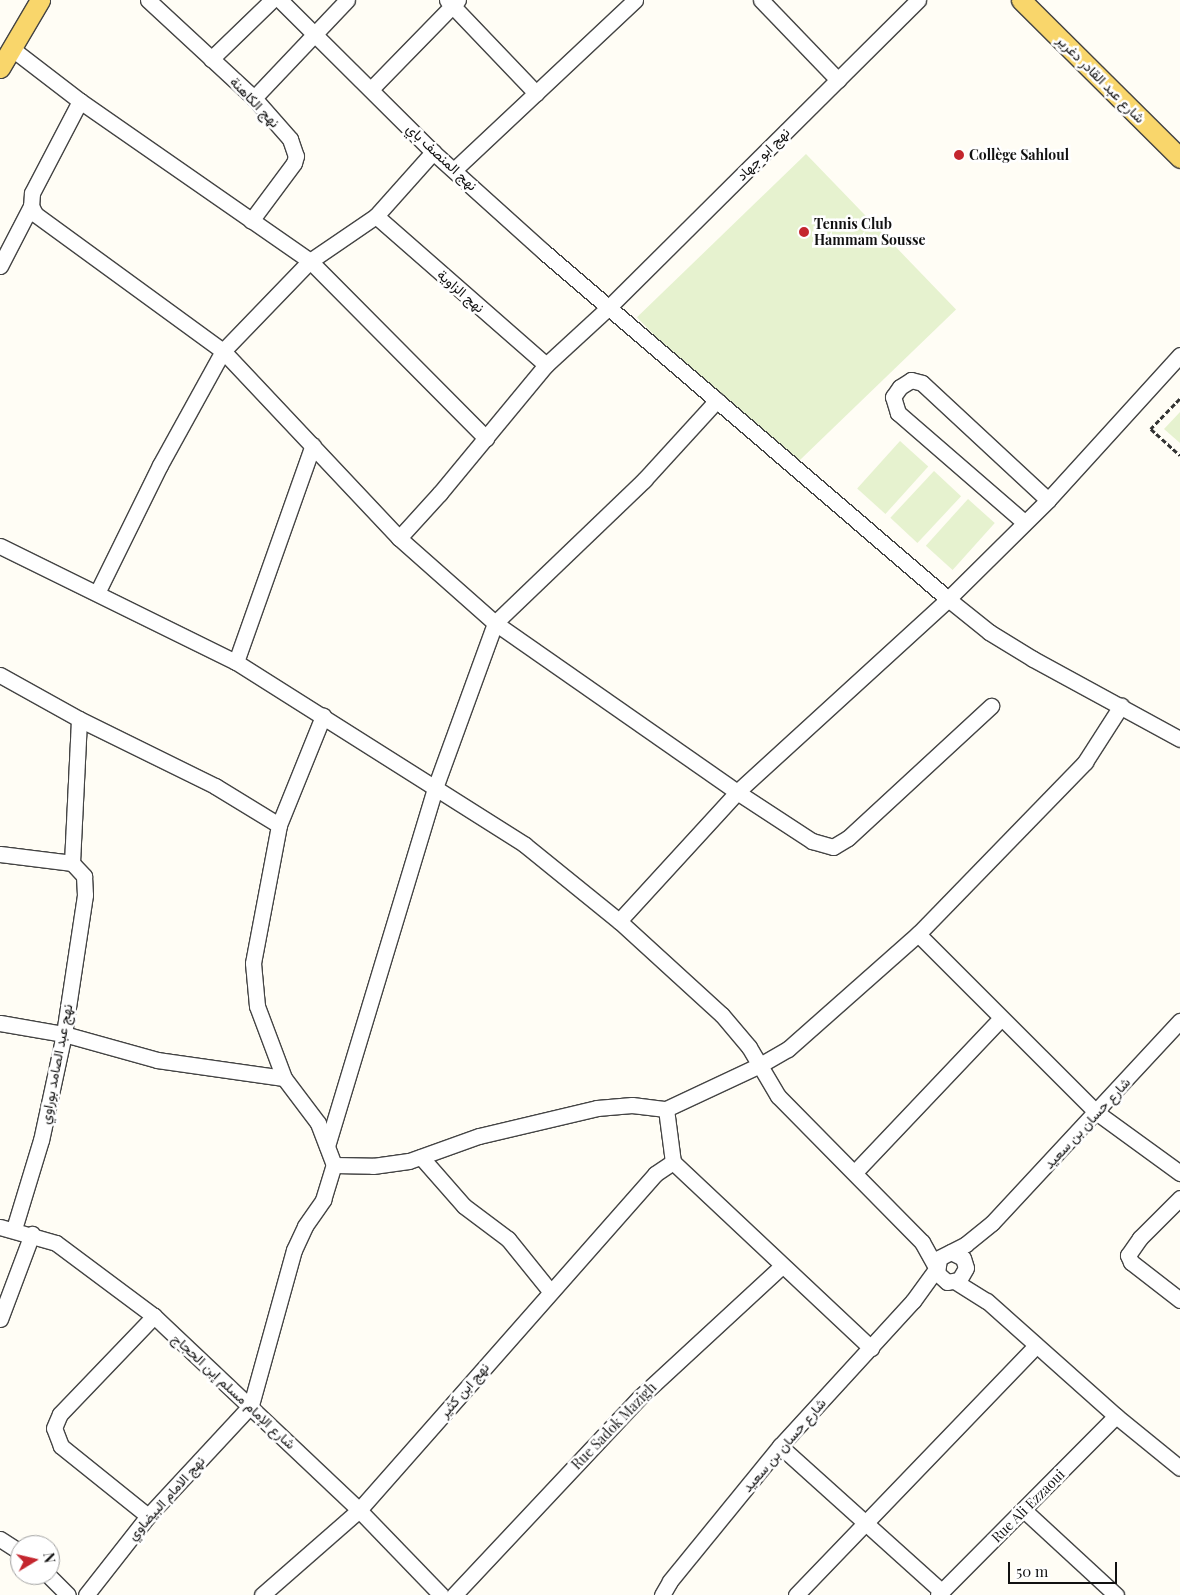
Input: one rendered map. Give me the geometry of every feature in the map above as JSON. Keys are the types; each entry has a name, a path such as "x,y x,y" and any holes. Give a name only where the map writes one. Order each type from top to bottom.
{"main road":[{"path":"0,68 40,0"},
{"name":"شارع عبد القادر دغرير","path":"1021,0 1180,158"}],"street":[{"name":"نهج الكاهنة","path":"148,0 254,98 290,139 296,156 291,170 251,220"},
{"path":"211,58 272,0"},
{"name":"نهج المنصف باي","path":"280,0 372,88 433,152 455,169 608,308 948,599 1003,642 1180,740"},
{"path":"254,98 314,33 348,0"},
{"path":"455,169 636,0"},
{"name":"نهج ابو جهاد","path":"399,538 486,438 546,365 608,308 918,0"},
{"path":"372,88 452,2 536,93"},
{"path":"766,2 838,80"},
{"path":"11,48 80,101 310,261 486,438"},
{"path":"0,266 31,206 32,193 80,101"},
{"path":"97,592 160,464 223,351 310,261 376,216 433,152"},
{"path":"31,206 35,214 223,351 399,538 495,623 812,842 833,847 848,838 991,706"},
{"name":"نهج الزاوية","path":"376,216 546,365"},
{"path":"619,921 737,792 948,599 1048,500 1180,355"},
{"path":"1024,522 898,413 893,397 900,387 911,380 922,384 1048,500"},
{"path":"326,1146 435,788 495,623 644,480 717,400"},
{"path":"236,662 313,445"},
{"path":"0,546 97,592 236,662 525,845 619,921 722,1015 760,1066 778,1096 922,1242 939,1277 954,1282 987,1301 1116,1416 1180,1468"},
{"path":"0,675 79,719 215,786 279,825"},
{"path":"334,1165 392,1164 421,1157 502,1130 538,1124 597,1108 632,1105 666,1109 760,1066 788,1049 918,934 1085,762 1121,706"},
{"path":"251,1405 294,1250 305,1226 323,1200 334,1165 318,1123 284,1078 257,1006 253,963 279,825 323,716"},
{"path":"0,854 72,864 79,719"},
{"name":"نهج عبد الصامد بوراوي","path":"7,1228 41,1140 64,1034 85,895 84,876 72,864"},
{"path":"918,934 1096,1112 1180,1174"},
{"path":"854,1172 1001,1018"},
{"name":"شارع حسان بن سعيد","path":"966,1267 992,1223 1180,1022"},
{"path":"0,1023 64,1034 157,1060 284,1078"},
{"path":"666,1109 673,1162 870,1348"},
{"path":"421,1157 464,1206 508,1239 550,1291"},
{"name":"نهج ابن كثير","path":"262,1595 359,1510 655,1174 673,1162"},
{"path":"1180,1198 1140,1238 1128,1257 1180,1300"},
{"name":"شارع حسان بن سعيد","path":"949,1252 992,1223"},
{"name":"شارع اﻹمام مسلم إبن الحجاج","path":"7,1228 32,1234 62,1247 154,1316 251,1405 359,1510 441,1595"},
{"path":"0,1319 32,1234"},
{"path":"922,1242 960,1255 987,1301"},
{"path":"936,1268 939,1258 949,1252"},
{"name":"Rue Sadok Mazigh","path":"454,1595 641,1396 782,1266"},
{"path":"954,1282 966,1267"},
{"name":"شارع حسان بن سعيد","path":"662,1595 670,1581 780,1446 913,1301 936,1268"},
{"name":"شارع حسان بن سعيد","path":"913,1301 954,1282"},
{"path":"148,1516 61,1446 54,1428 60,1414 154,1316"},
{"path":"796,1595 867,1524 1036,1346"},
{"name":"نهج الامام البيضاوي","path":"86,1595 148,1516 251,1405"},
{"name":"Rue Ali Ezzaoui","path":"940,1593 1025,1511 1116,1416"},
{"path":"780,1446 940,1593"},
{"path":"1025,1511 1099,1590 1116,1595"},
{"path":"58,1585 68,1595"}],"path":[{"path":"1180,399 1152,429 1180,455"}],"green space":[{"name":"Tennis Club Hammam Sousse","path":"806,154 956,309 787,473 637,317"},
{"path":"1180,412 1180,443 1164,429"},
{"path":"900,441 928,466 885,514 857,489"},
{"path":"934,471 961,496 917,543 890,518"},
{"path":"968,499 995,523 953,570 926,546"}],"place":[{"name":"Collège Sahloul","path":"959,155"},
{"name":"Tennis Club Hammam Sousse","path":"804,232"}]}
